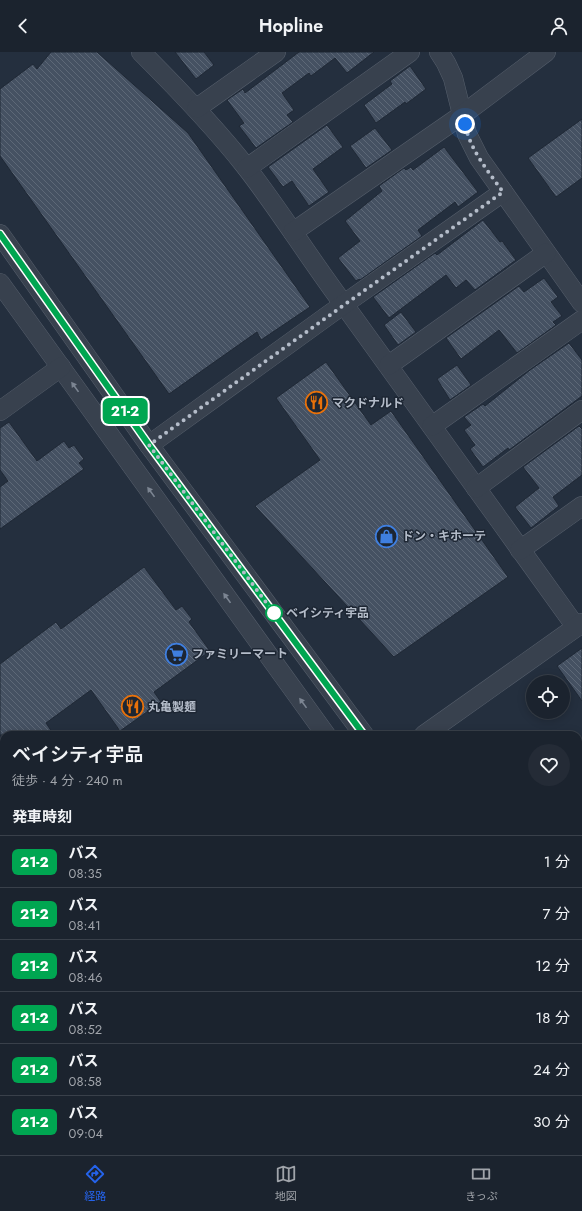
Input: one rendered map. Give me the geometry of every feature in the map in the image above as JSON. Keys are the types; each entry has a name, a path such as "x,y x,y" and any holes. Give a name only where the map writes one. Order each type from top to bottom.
{"street":[{"path":"142,52 197,108 247,168 520,550 579,625 430,731"},
{"path":"197,108 276,52"},
{"path":"247,168 410,52"},
{"path":"439,52 454,78 467,134 479,158 582,303"},
{"path":"293,232 462,115 546,52"},
{"path":"149,445 503,192"},
{"path":"0,234 149,445 361,731"},
{"path":"389,365 546,253"},
{"path":"0,283 323,731"},
{"path":"432,426 582,320"},
{"path":"0,411 61,367"},
{"path":"476,488 582,410"},
{"path":"520,550 582,506"}],"building":[{"path":"51,52 97,52 188,133 310,307 261,340 257,332 169,394 0,156 0,89 33,64 37,69"},
{"path":"175,52 204,52 214,65 196,79"},
{"path":"299,52 374,52 347,73 335,58 311,76 309,73 282,93 294,110 287,115 293,122 256,148 239,126 244,123 227,100 243,89 245,93"},
{"path":"410,66 426,89 376,123 364,105 392,84 390,81"},
{"path":"582,119 582,178 556,197 528,158"},
{"path":"327,125 343,147 313,169 329,192 309,206 292,181 283,187 268,167"},
{"path":"375,128 392,150 366,168 350,146"},
{"path":"444,147 478,192 458,207 455,202 418,230 422,236 360,280 359,279 356,281 338,258 360,241 345,221 382,191 379,186 404,168 406,170 411,167 413,170"},
{"path":"483,220 500,242 502,241 516,260 475,290 466,280 456,288 446,275 389,318 373,297 435,253 437,255"},
{"path":"544,278 558,297 551,302 562,316 553,322 556,325 517,353 499,330 461,359 446,338 519,286 524,292"},
{"path":"401,312 416,332 398,345 384,325"},
{"path":"569,343 582,360 582,396 509,450 508,448 483,467 470,449 475,445 464,430 471,425 464,417 483,404 485,406 530,370"},
{"path":"326,362 371,425 391,411 508,577 394,657 255,506 320,460 276,398"},
{"path":"457,365 471,385 450,400 437,379"},
{"path":"9,422 37,461 64,441 69,448 74,445 84,459 79,463 84,469 0,529 0,487 8,481 0,470 0,428"},
{"path":"579,426 582,429 582,475 553,497 559,506 531,528 515,507 539,488 523,467"},
{"path":"144,567 176,610 182,606 192,619 189,622 210,651 154,692 161,702 120,731 91,690 46,723 51,731 0,731 0,664 56,622 61,629"},
{"path":"582,648 582,701 570,684 570,675 563,675 557,666"}],"bus line":[{"name":"21-2","path":"0,234 149,445 361,731"}],"place":[{"name":"マクドナルド","path":"317,403"},
{"name":"ドン・キホーテ","path":"387,536"},
{"name":"ベイシティ宇品","path":"274,613"},
{"name":"ファミリーマート","path":"177,654"},
{"name":"丸亀製麺","path":"133,707"}],"route":[{"path":"274,613 149,445 503,192 479,158 467,134 465,124"}]}
